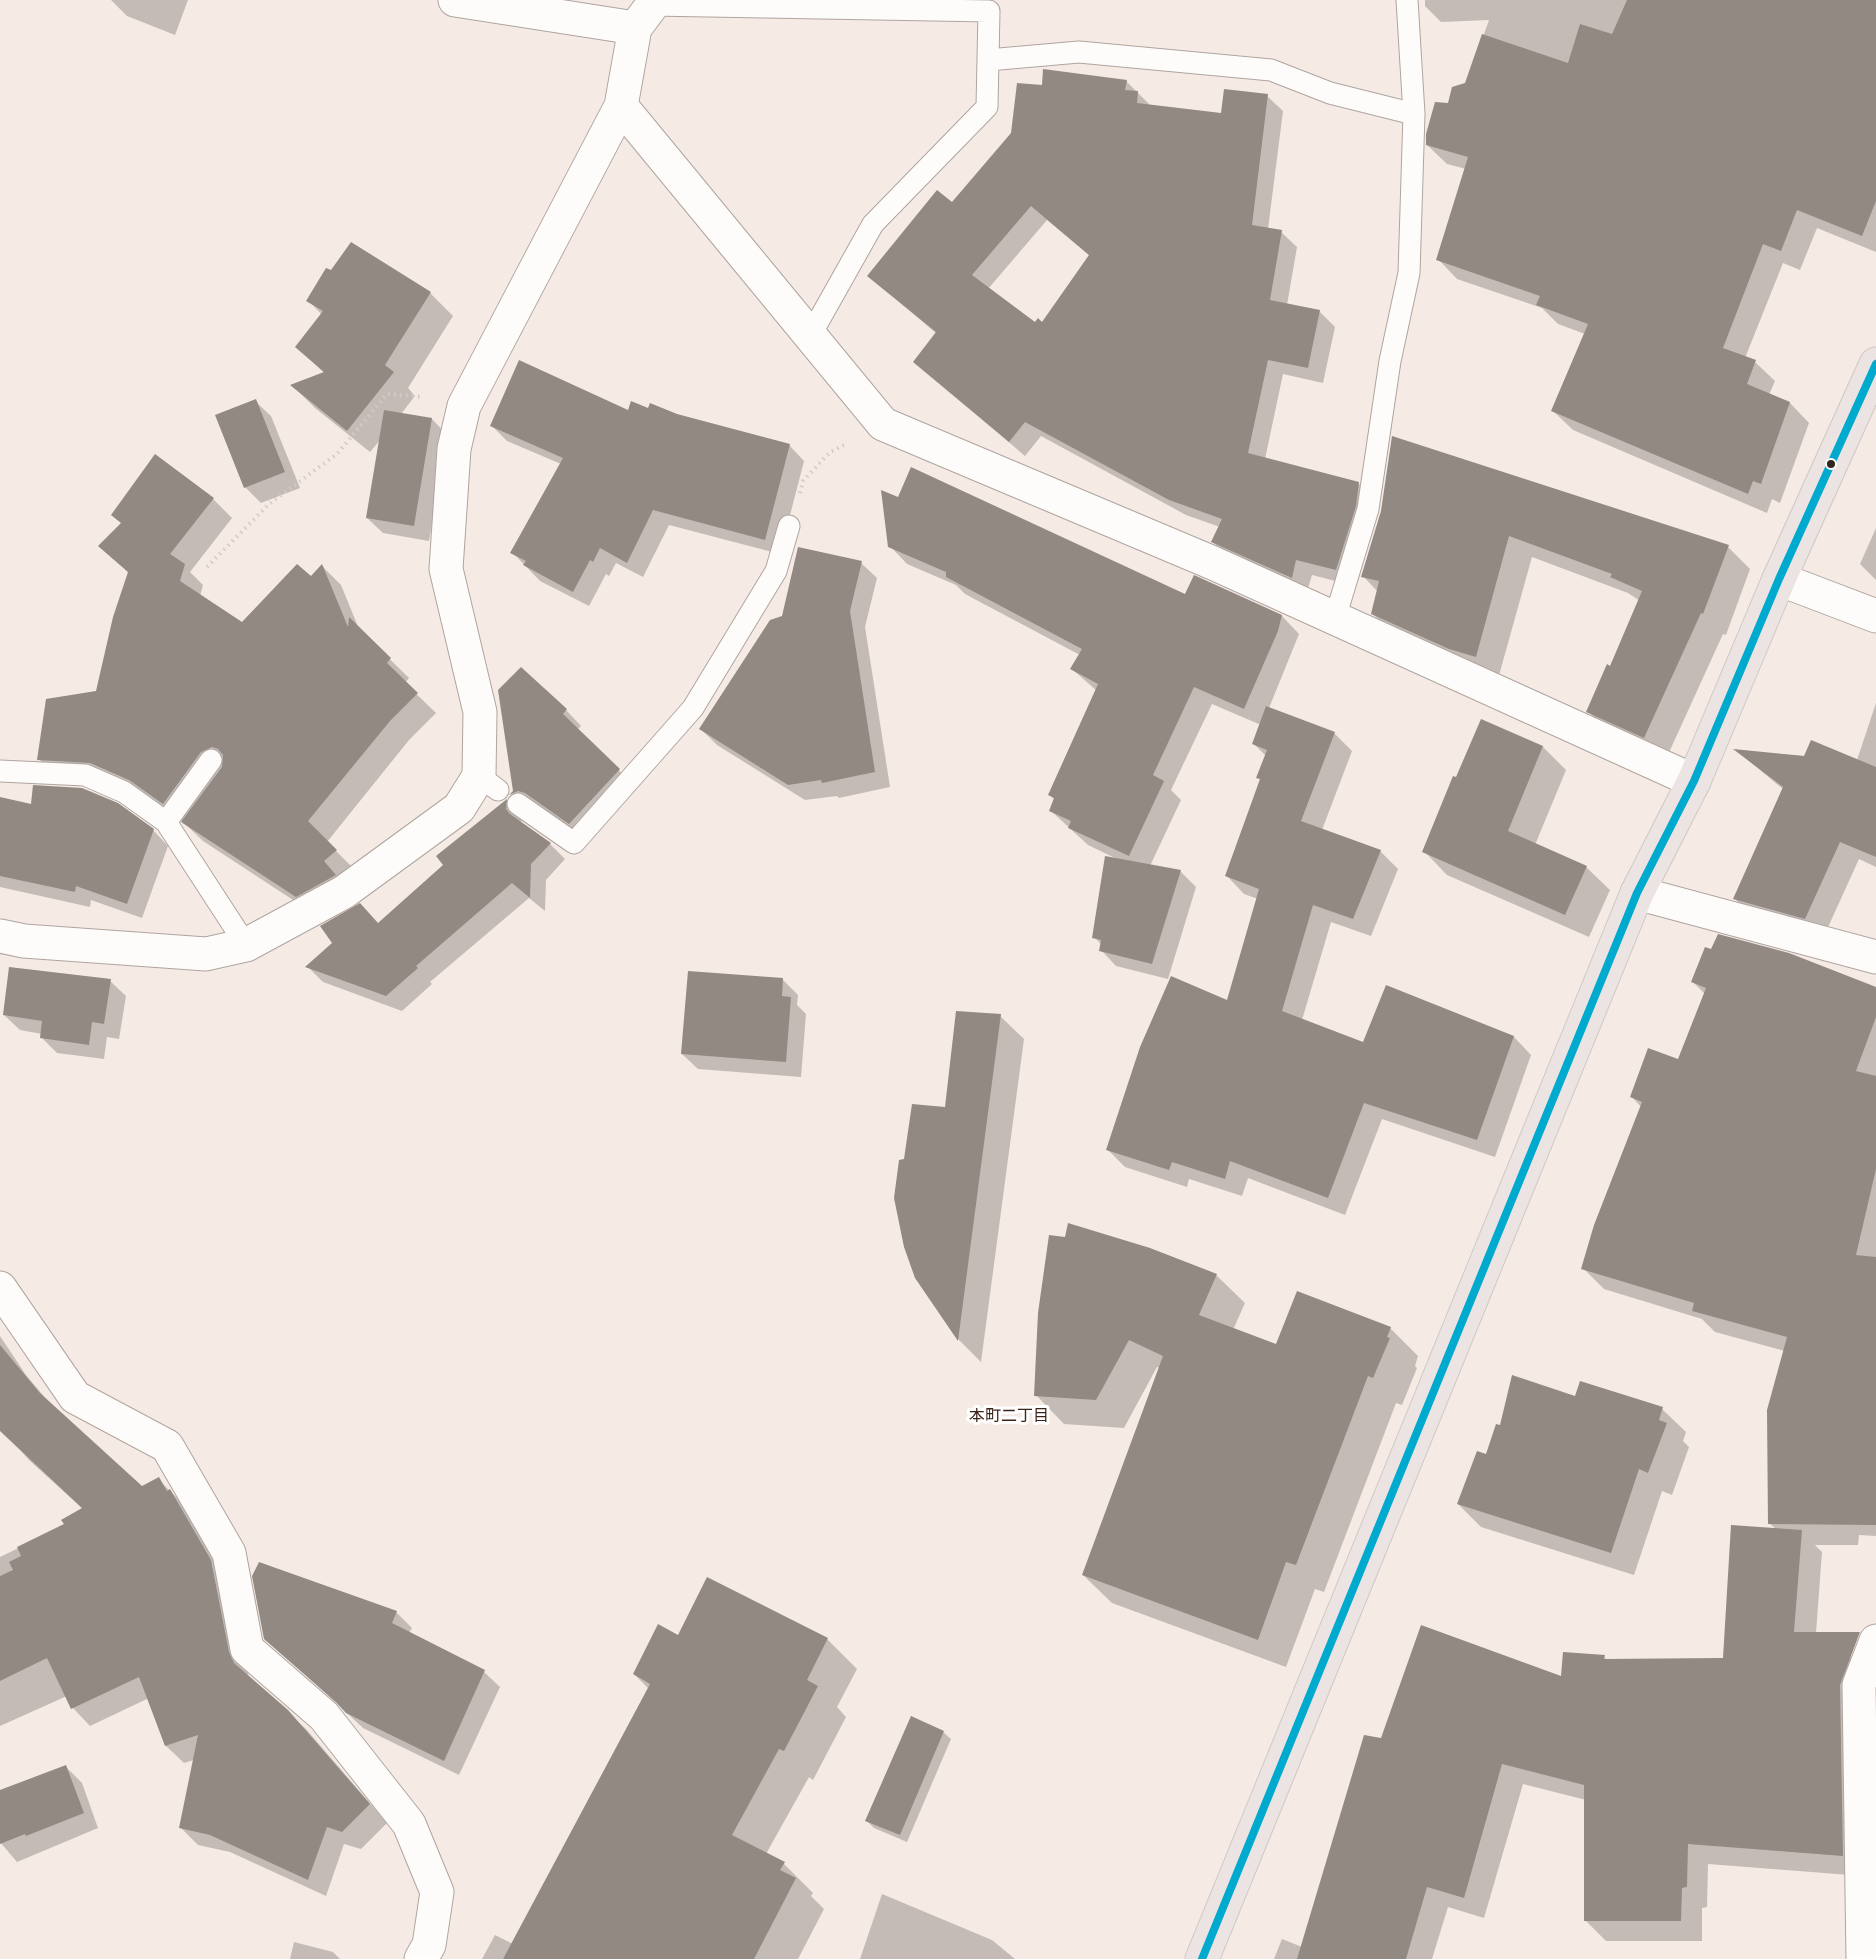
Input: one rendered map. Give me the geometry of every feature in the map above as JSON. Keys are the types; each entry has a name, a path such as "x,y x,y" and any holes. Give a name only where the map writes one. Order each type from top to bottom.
{"main road":[{"path":"1202,1959 1637,893 1694,782 1779,579 1876,364"}],"street":[{"path":"0,936 24,941 206,954 246,945 344,892 459,808 488,783 480,712 446,569 454,449 465,406 621,106 648,11 455,0"},
{"path":"621,106 883,424 1213,563 1694,782"},
{"path":"1779,579 1876,616"},
{"path":"1637,893 1876,957"},
{"path":"0,1288 75,1396 167,1446 229,1553 247,1649 324,1716 409,1824 437,1892 429,1945 421,1959"},
{"path":"1863,1959 1859,1685 1876,1641"}],"lane":[{"path":"1335,618 1368,509 1390,361 1408,273 1414,114 1407,0"},
{"path":"648,11 989,11 987,107 873,224 810,336"},
{"path":"988,60 1079,52 1271,70 1330,93 1414,114"},
{"path":"518,804 574,843 693,708 776,571 789,525"},
{"path":"166,822 211,760"},
{"path":"0,771 85,775 124,792 166,822 246,945"}],"path":[{"path":"207,567 269,504 337,454 387,394"},
{"path":"789,525 803,482 830,452 883,424"}],"building":[{"path":"1627,0 1876,0 1876,201 1862,236 1797,210 1781,251 1763,244 1723,348 1756,360 1747,384 1790,402 1761,484 1753,481 1748,494 1551,411 1588,324 1536,305 1540,296 1436,260 1468,157 1426,145 1426,134 1435,102 1448,103 1452,87 1465,83 1482,34 1568,63 1580,24 1612,34"},
{"path":"1043,69 1127,80 1125,90 1138,91 1137,103 1221,113 1224,89 1268,94 1252,225 1282,230 1270,300 1320,310 1308,368 1268,360 1248,453 1359,482 1356,506 1336,570 1296,560 1292,578 1211,542 1222,519 1169,500 1025,422 1009,442 913,362 936,332 867,276 937,190 952,202 1011,133 1017,83 1042,85","holes":["1031,206 1089,255 1042,322 1038,318 1035,322 972,275"]},
{"path":"351,242 431,292 385,365 394,372 347,431 290,385 324,372 295,347 323,311 306,301 326,268 331,270"},
{"path":"519,360 628,410 631,401 648,408 650,403 677,414 790,444 765,540 653,510 627,563 600,548 593,562 590,560 573,592 523,565 526,561 510,553 563,458 490,426"},
{"path":"256,399 285,472 244,488 215,415"},
{"path":"384,410 432,418 414,526 366,518"},
{"path":"1392,436 1729,545 1703,614 1701,613 1644,738 1586,712 1607,664 1610,666 1642,591 1610,577 1612,574 1509,536 1476,657 1449,649 1371,614 1379,581 1361,577 1381,511"},
{"path":"155,454 214,498 170,554 185,564 180,581 242,622 297,564 311,576 322,564 348,627 349,617 391,658 387,663 418,693 390,721 308,821 337,850 324,861 336,875 296,897 181,822 222,767 223,755 218,749 212,747 201,752 163,804 129,780 90,763 37,760 46,699 96,691 113,617 128,572 98,546 121,523 111,515"},
{"path":"911,467 1185,594 1194,575 1282,615 1278,631 1244,709 1194,687 1153,775 1164,781 1129,856 1068,828 1071,821 1049,811 1054,798 1048,795 1098,684 1070,669 1082,649 946,577 946,572 888,547 881,490 898,497"},
{"path":"798,547 862,561 850,611 875,772 822,783 821,780 788,785 699,729 770,620 782,616"},
{"path":"521,667 567,709 563,714 620,769 569,824 525,793 518,791 509,795 513,791 498,690"},
{"path":"1266,706 1335,732 1301,821 1381,850 1353,919 1313,905 1282,1011 1363,1042 1386,985 1514,1036 1477,1140 1364,1103 1328,1198 1230,1161 1225,1179 1172,1162 1169,1170 1106,1150 1140,1047 1171,976 1227,1000 1259,889 1225,876 1260,779 1256,778 1267,750 1252,744"},
{"path":"1481,719 1543,746 1508,831 1587,866 1565,915 1422,852 1453,776 1456,777"},
{"path":"1811,740 1876,767 1876,857 1840,842 1805,919 1733,899 1783,787 1733,749 1804,756"},
{"path":"33,785 82,788 118,803 154,829 127,904 76,886 75,892 0,876 0,797 31,804"},
{"path":"507,799 506,809 510,814 551,843 531,864 530,898 512,883 416,966 418,968 386,996 305,967 332,943 320,926 360,903 378,923 443,865 436,856"},
{"path":"1105,856 1181,870 1152,964 1099,951 1101,940 1092,938"},
{"path":"1718,934 1789,953 1876,987 1876,1017 1856,1071 1876,1076 1876,1169 1856,1255 1876,1257 1876,1525 1768,1524 1767,1410 1787,1337 1692,1311 1694,1303 1581,1269 1594,1225 1642,1102 1630,1097 1648,1048 1678,1059 1706,988 1691,982 1705,947 1711,949"},
{"path":"9,967 111,979 104,1024 92,1022 89,1045 40,1038 42,1021 3,1015"},
{"path":"688,971 783,978 782,996 791,997 786,1062 681,1054"},
{"path":"956,1011 1001,1014 958,1341 915,1278 904,1247 894,1198 899,1160 904,1159 912,1104 945,1107"},
{"path":"1068,1223 1150,1248 1217,1274 1199,1315 1276,1344 1297,1291 1391,1327 1387,1337 1390,1338 1373,1378 1368,1376 1296,1565 1286,1562 1258,1640 1082,1575 1163,1356 1129,1340 1096,1400 1034,1396 1038,1313 1049,1235 1065,1237"},
{"path":"0,1345 40,1393 142,1486 159,1477 167,1491 170,1489 211,1560 229,1652 234,1663 288,1710 370,1804 342,1832 327,1827 308,1880 210,1835 179,1828 198,1735 165,1746 139,1677 71,1709 47,1658 0,1681 0,1576 13,1570 9,1562 21,1556 17,1547 64,1524 61,1520 82,1508 0,1431"},
{"path":"1512,1375 1575,1396 1580,1381 1663,1407 1659,1420 1667,1423 1648,1473 1639,1469 1611,1553 1457,1504 1477,1451 1486,1454 1496,1424 1500,1425"},
{"path":"1731,1525 1802,1530 1794,1632 1860,1632 1840,1685 1843,1856 1688,1844 1687,1887 1682,1888 1681,1921 1584,1921 1584,1785 1502,1764 1464,1898 1427,1887 1406,1959 1297,1959 1364,1735 1381,1738 1421,1625 1561,1676 1563,1652 1605,1655 1604,1659 1723,1658"},
{"path":"259,1562 397,1611 392,1623 485,1670 444,1761 346,1713 264,1639 252,1576"},
{"path":"707,1577 828,1638 807,1680 818,1686 784,1751 779,1749 732,1835 785,1862 780,1870 796,1878 754,1959 503,1959 650,1684 633,1674 658,1624 678,1635"},
{"path":"911,1716 944,1731 900,1835 865,1821"},
{"path":"66,1765 84,1813 0,1844 0,1790"}],"transit line":[{"path":"1202,1959 1637,893 1694,781 1779,579 1876,364"}],"district":[{"name":"本町二丁目","path":"1009,1416"}]}
